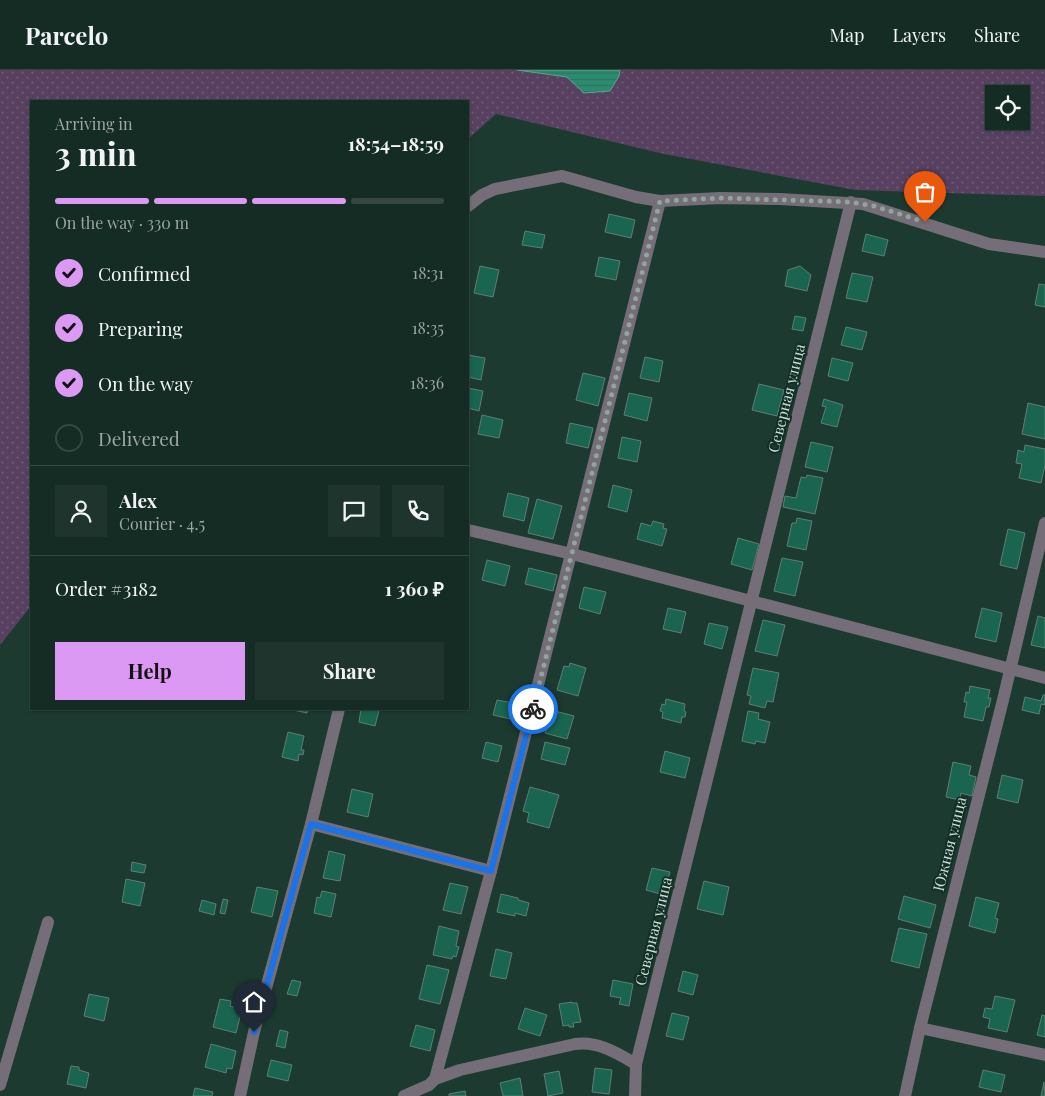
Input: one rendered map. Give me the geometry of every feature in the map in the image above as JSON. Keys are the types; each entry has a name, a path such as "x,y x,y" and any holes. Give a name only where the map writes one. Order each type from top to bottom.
{"street":[{"path":"469,205 482,195 495,189 562,176 636,197 660,201 720,198 851,202 874,206 989,244 1045,252"},
{"path":"435,1079 491,871 660,201"},
{"name":"Северная улица","path":"635,1096 636,1064 851,202"},
{"name":"Южная улица","path":"905,1096 920,1028 1045,523"},
{"path":"469,530 572,554 1045,678"},
{"path":"240,1096 254,1032 311,824 339,710"},
{"path":"311,824 491,871"},
{"path":"0,1085 48,922"},
{"path":"920,1028 1045,1055"},
{"path":"404,1096 429,1085 435,1079 460,1070 579,1043 603,1047 636,1064"}],"shaded area":[{"path":"0,70 517,70 567,77 619,76 620,70 1045,70 1045,196 855,190 664,154 496,114 469,138 469,100 30,100 30,607 0,645"},
{"path":"517,70 620,70 619,76 610,91 584,93 567,77"}],"building":[{"path":"609,214 635,220 631,238 605,232"},
{"path":"525,231 545,235 542,248 522,245"},
{"path":"866,234 888,240 884,256 862,251"},
{"path":"599,257 620,261 616,280 595,276"},
{"path":"480,266 499,270 493,297 474,293"},
{"path":"800,266 811,275 807,291 785,286 788,270"},
{"path":"852,273 873,277 867,302 846,298"},
{"path":"1039,284 1045,285 1045,307 1035,305"},
{"path":"795,316 806,318 803,331 792,329"},
{"path":"846,327 867,332 862,350 841,345"},
{"path":"469,355 485,358 481,380 469,377"},
{"path":"645,357 663,361 659,382 640,378"},
{"path":"832,358 853,363 848,381 828,376"},
{"path":"583,373 605,378 598,406 576,400"},
{"path":"759,384 784,390 777,416 752,410"},
{"path":"469,388 483,391 479,411 469,408"},
{"path":"629,393 652,398 647,421 624,415"},
{"path":"824,399 843,405 837,427 821,423 826,407 822,406"},
{"path":"1028,403 1045,407 1045,439 1022,434"},
{"path":"482,415 503,420 499,438 478,434"},
{"path":"570,423 593,428 588,448 566,443"},
{"path":"622,437 641,441 637,462 618,458"},
{"path":"811,442 833,447 827,472 805,467"},
{"path":"1025,445 1045,449 1045,465 1041,483 1019,478 1022,464 1016,463 1018,450 1024,452"},
{"path":"807,475 823,478 815,514 783,507 785,496 796,498 801,477 806,478"},
{"path":"613,485 632,490 627,512 608,507"},
{"path":"508,493 529,498 524,521 503,516"},
{"path":"537,499 562,506 553,539 528,533"},
{"path":"797,518 812,521 806,550 787,546 792,523 796,523"},
{"path":"653,521 664,524 663,528 667,529 662,546 637,539 641,523 651,526"},
{"path":"1008,529 1025,533 1017,569 1000,565"},
{"path":"738,538 759,544 752,570 731,564"},
{"path":"782,558 803,562 795,596 774,591"},
{"path":"487,560 510,566 505,586 482,580"},
{"path":"529,568 557,575 553,591 525,584"},
{"path":"584,587 606,592 600,614 579,608"},
{"path":"668,608 686,612 681,633 663,629"},
{"path":"982,608 1002,613 996,642 975,637"},
{"path":"1038,616 1045,618 1045,648 1031,645"},
{"path":"763,620 785,625 777,656 755,651"},
{"path":"709,623 728,627 722,649 704,644"},
{"path":"570,663 586,668 578,696 557,690 564,666 569,667"},
{"path":"753,668 779,673 773,702 767,701 765,708 749,704 751,696 747,695"},
{"path":"970,686 990,690 988,698 991,698 989,707 986,707 983,721 964,717 967,702 964,702 966,692 969,693"},
{"path":"1043,695 1045,695 1045,705 1041,704 1039,714 1022,710 1025,697 1041,701"},
{"path":"666,699 685,704 685,717 682,717 681,723 662,718 663,712 660,711 662,704 665,705"},
{"path":"497,700 519,703 516,713 513,713 511,719 493,715"},
{"path":"294,710 308,710 307,713"},
{"path":"361,710 379,710 375,726 359,722"},
{"path":"551,710 574,716 567,739 545,733"},
{"path":"748,711 759,713 758,719 770,722 765,743 756,741 755,744 742,741"},
{"path":"288,732 304,736 301,750 304,750 303,755 299,754 298,761 282,757"},
{"path":"486,742 502,746 498,762 482,758"},
{"path":"545,742 570,748 565,765 541,759"},
{"path":"665,751 690,758 685,778 660,772"},
{"path":"953,762 971,766 969,775 976,777 972,796 961,793 960,800 946,797"},
{"path":"1002,775 1023,780 1018,803 997,798"},
{"path":"530,787 559,795 549,828 527,822 529,813 523,811"},
{"path":"352,789 373,794 368,817 347,812"},
{"path":"329,851 345,855 340,881 323,878"},
{"path":"132,862 146,865 144,873 131,871"},
{"path":"652,868 670,872 668,879 671,880 669,887 666,887 664,895 646,890"},
{"path":"126,879 145,883 140,906 122,902"},
{"path":"704,881 729,887 723,915 697,909"},
{"path":"450,883 468,887 461,914 443,910"},
{"path":"257,887 278,891 272,917 251,912"},
{"path":"322,891 336,894 331,917 314,913 317,897 320,898"},
{"path":"501,894 529,903 526,916 515,913 515,916 497,912"},
{"path":"904,896 936,905 930,928 898,919"},
{"path":"976,897 999,903 995,918 998,919 995,933 969,926"},
{"path":"223,899 228,900 225,914 220,913"},
{"path":"202,900 216,904 214,915 199,911"},
{"path":"439,926 459,931 456,946 459,947 456,957 453,956 452,959 433,955"},
{"path":"899,928 927,934 919,968 891,961"},
{"path":"496,949 512,953 506,979 490,976"},
{"path":"427,965 449,970 440,1004 419,999"},
{"path":"683,971 698,975 693,995 678,991"},
{"path":"292,980 301,982 297,996 287,994"},
{"path":"613,980 633,984 629,1006 619,1004 621,998 610,996"},
{"path":"89,994 109,998 104,1021 84,1016"},
{"path":"995,996 1015,1000 1007,1032 988,1028 990,1019 983,1017 985,1008 992,1009"},
{"path":"220,999 231,1001 230,1006 242,1009 236,1033 213,1027"},
{"path":"577,1003 581,1022 573,1023 574,1027 569,1027 569,1025 563,1026 559,1004"},
{"path":"525,1008 547,1015 540,1036 518,1029"},
{"path":"672,1013 689,1017 683,1040 666,1036"},
{"path":"1042,1015 1045,1016 1045,1037 1037,1035"},
{"path":"416,1025 435,1030 430,1051 410,1046"},
{"path":"280,1030 288,1032 285,1048 276,1046"},
{"path":"211,1044 236,1051 232,1069 227,1068 226,1073 205,1067"},
{"path":"271,1060 292,1065 288,1081 267,1076"},
{"path":"71,1066 79,1067 79,1070 89,1073 86,1088 67,1084"},
{"path":"595,1068 612,1070 609,1094 592,1092"},
{"path":"983,1070 1005,1075 1001,1092 979,1087"},
{"path":"559,1071 563,1093 548,1096 544,1074"},
{"path":"520,1078 523,1096 503,1096 500,1083"},
{"path":"1044,1082 1045,1096 1041,1096"},
{"path":"195,1088 213,1092 212,1096 193,1096"},
{"path":"465,1091 466,1096 449,1096 449,1094"}],"way so far":[{"path":"533,709 660,201 720,198 851,202 874,206 925,222"}],"route":[{"path":"254,1032 311,824 491,871 533,709"}]}
